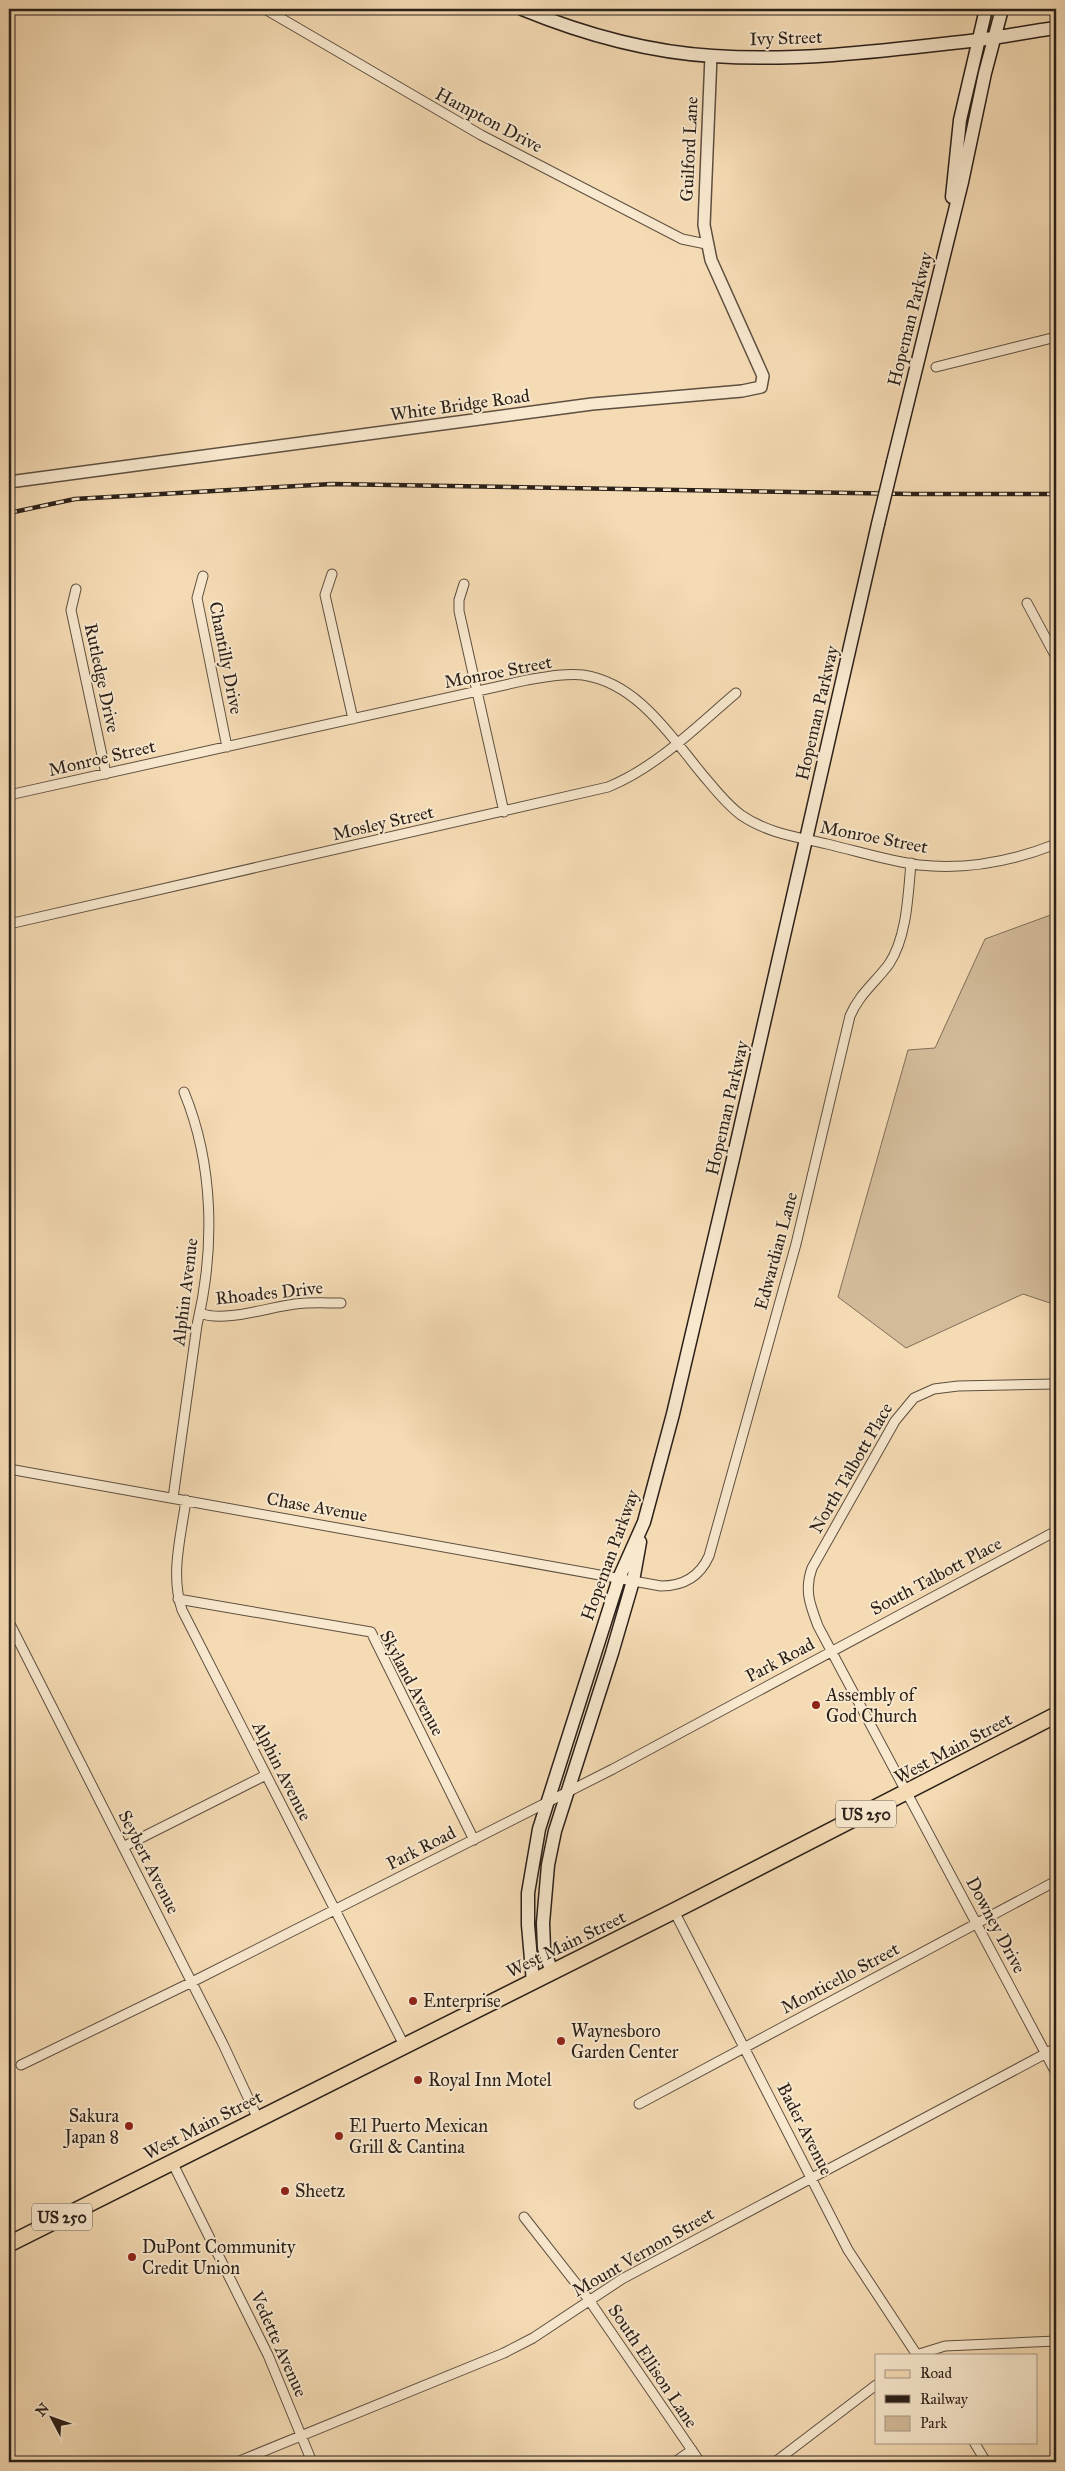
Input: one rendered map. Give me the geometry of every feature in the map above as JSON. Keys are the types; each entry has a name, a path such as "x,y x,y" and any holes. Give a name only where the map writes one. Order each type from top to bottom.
{"main road":[{"name":"Ivy Street","path":"522,9 555,22 612,40 673,52 711,56 789,58 977,40 1056,28"},
{"name":"Hopeman Parkway","path":"948,234 960,120 977,40 986,9"},
{"name":"Hopeman Parkway","path":"533,1982 528,1925 528,1893 539,1829 618,1578 644,1522 673,1414 878,524 1002,9"},
{"path":"552,1973 544,1948 545,1892 555,1831 633,1581 644,1522"},
{"name":"West Main Street","path":"9,2244 404,2045 552,1973 907,1793 1056,1715"}],"street":[{"name":"Hampton Drive","path":"265,9 482,136 682,239 706,244"},
{"name":"Guilford Lane","path":"706,244 704,205 711,56"},
{"name":"White Bridge Road","path":"9,482 592,404 757,389 762,385 763,376 710,260 706,244"},
{"path":"936,368 1056,337"},
{"path":"332,574 325,595 354,719"},
{"name":"Chantilly Drive","path":"203,576 197,598 227,747"},
{"path":"464,584 459,600 459,611 504,812"},
{"name":"Rutledge Drive","path":"76,589 71,610 106,774"},
{"path":"1027,603 1056,657"},
{"name":"Monroe Street","path":"9,795 544,677 571,675 592,677 612,684 629,694 676,743 722,798 741,815 764,828 911,863 954,866 986,863 1031,853 1056,844"},
{"name":"Mosley Street","path":"9,924 608,787 635,774 736,693"},
{"name":"Edwardian Lane","path":"618,1578 661,1586 678,1585 698,1574 709,1556 796,1244 850,1016 859,997 883,970 896,949 905,909 911,863"},
{"name":"Alphin Avenue","path":"173,1498 208,1246 208,1200 198,1134 184,1092"},
{"name":"Rhoades Drive","path":"200,1313 211,1316 228,1315 296,1304 341,1303"},
{"name":"North Talbott Place","path":"832,1651 808,1602 808,1578 818,1556 895,1421 914,1398 934,1389 958,1386 1056,1384"},
{"name":"Chase Avenue","path":"9,1469 618,1578"},
{"name":"Alphin Avenue","path":"186,1500 176,1575 178,1599 404,2045"},
{"name":"South Talbott Place","path":"832,1651 1056,1531"},
{"name":"Skyland Avenue","path":"178,1599 370,1632 474,1840"},
{"name":"Seybert Avenue","path":"9,1622 192,1982 258,2119"},
{"name":"Park Road","path":"21,2065 192,1982 474,1840 832,1651"},
{"name":"Downey Drive","path":"832,1651 1056,2073"},
{"path":"123,1847 266,1775"},
{"name":"Monticello Street","path":"638,2104 1056,1881"},
{"name":"Bader Avenue","path":"674,1911 848,2250 916,2354"},
{"name":"Mount Vernon Street","path":"237,2462 504,2354 533,2338 589,2300 712,2230 1056,2048"},
{"name":"Vedette Avenue","path":"172,2162 268,2355 312,2462"},
{"name":"South Ellison Lane","path":"524,2217 589,2300 700,2462"},
{"path":"920,2354 945,2346 1056,2341"},
{"path":"776,2462 875,2386"},
{"path":"975,2444 986,2462"},
{"path":"675,2462 692,2450"},
{"path":"9,2456 11,2462"}],"green space":[{"path":"1056,913 1056,1305 1023,1294 906,1348 838,1297 908,1050 935,1048 985,939"}],"railway":[{"path":"9,513 75,499 332,484 911,494 1056,494"}],"place":[{"name":"Assembly of God Church","path":"816,1705"},
{"name":"Enterprise","path":"413,2001"},
{"name":"Waynesboro Garden Center","path":"561,2041"},
{"name":"Royal Inn Motel","path":"418,2080"},
{"name":"Sakura Japan 8","path":"129,2126"},
{"name":"El Puerto Mexican Grill & Cantina","path":"339,2136"},
{"name":"Sheetz","path":"285,2191"},
{"name":"DuPont Community Credit Union","path":"132,2257"}]}
